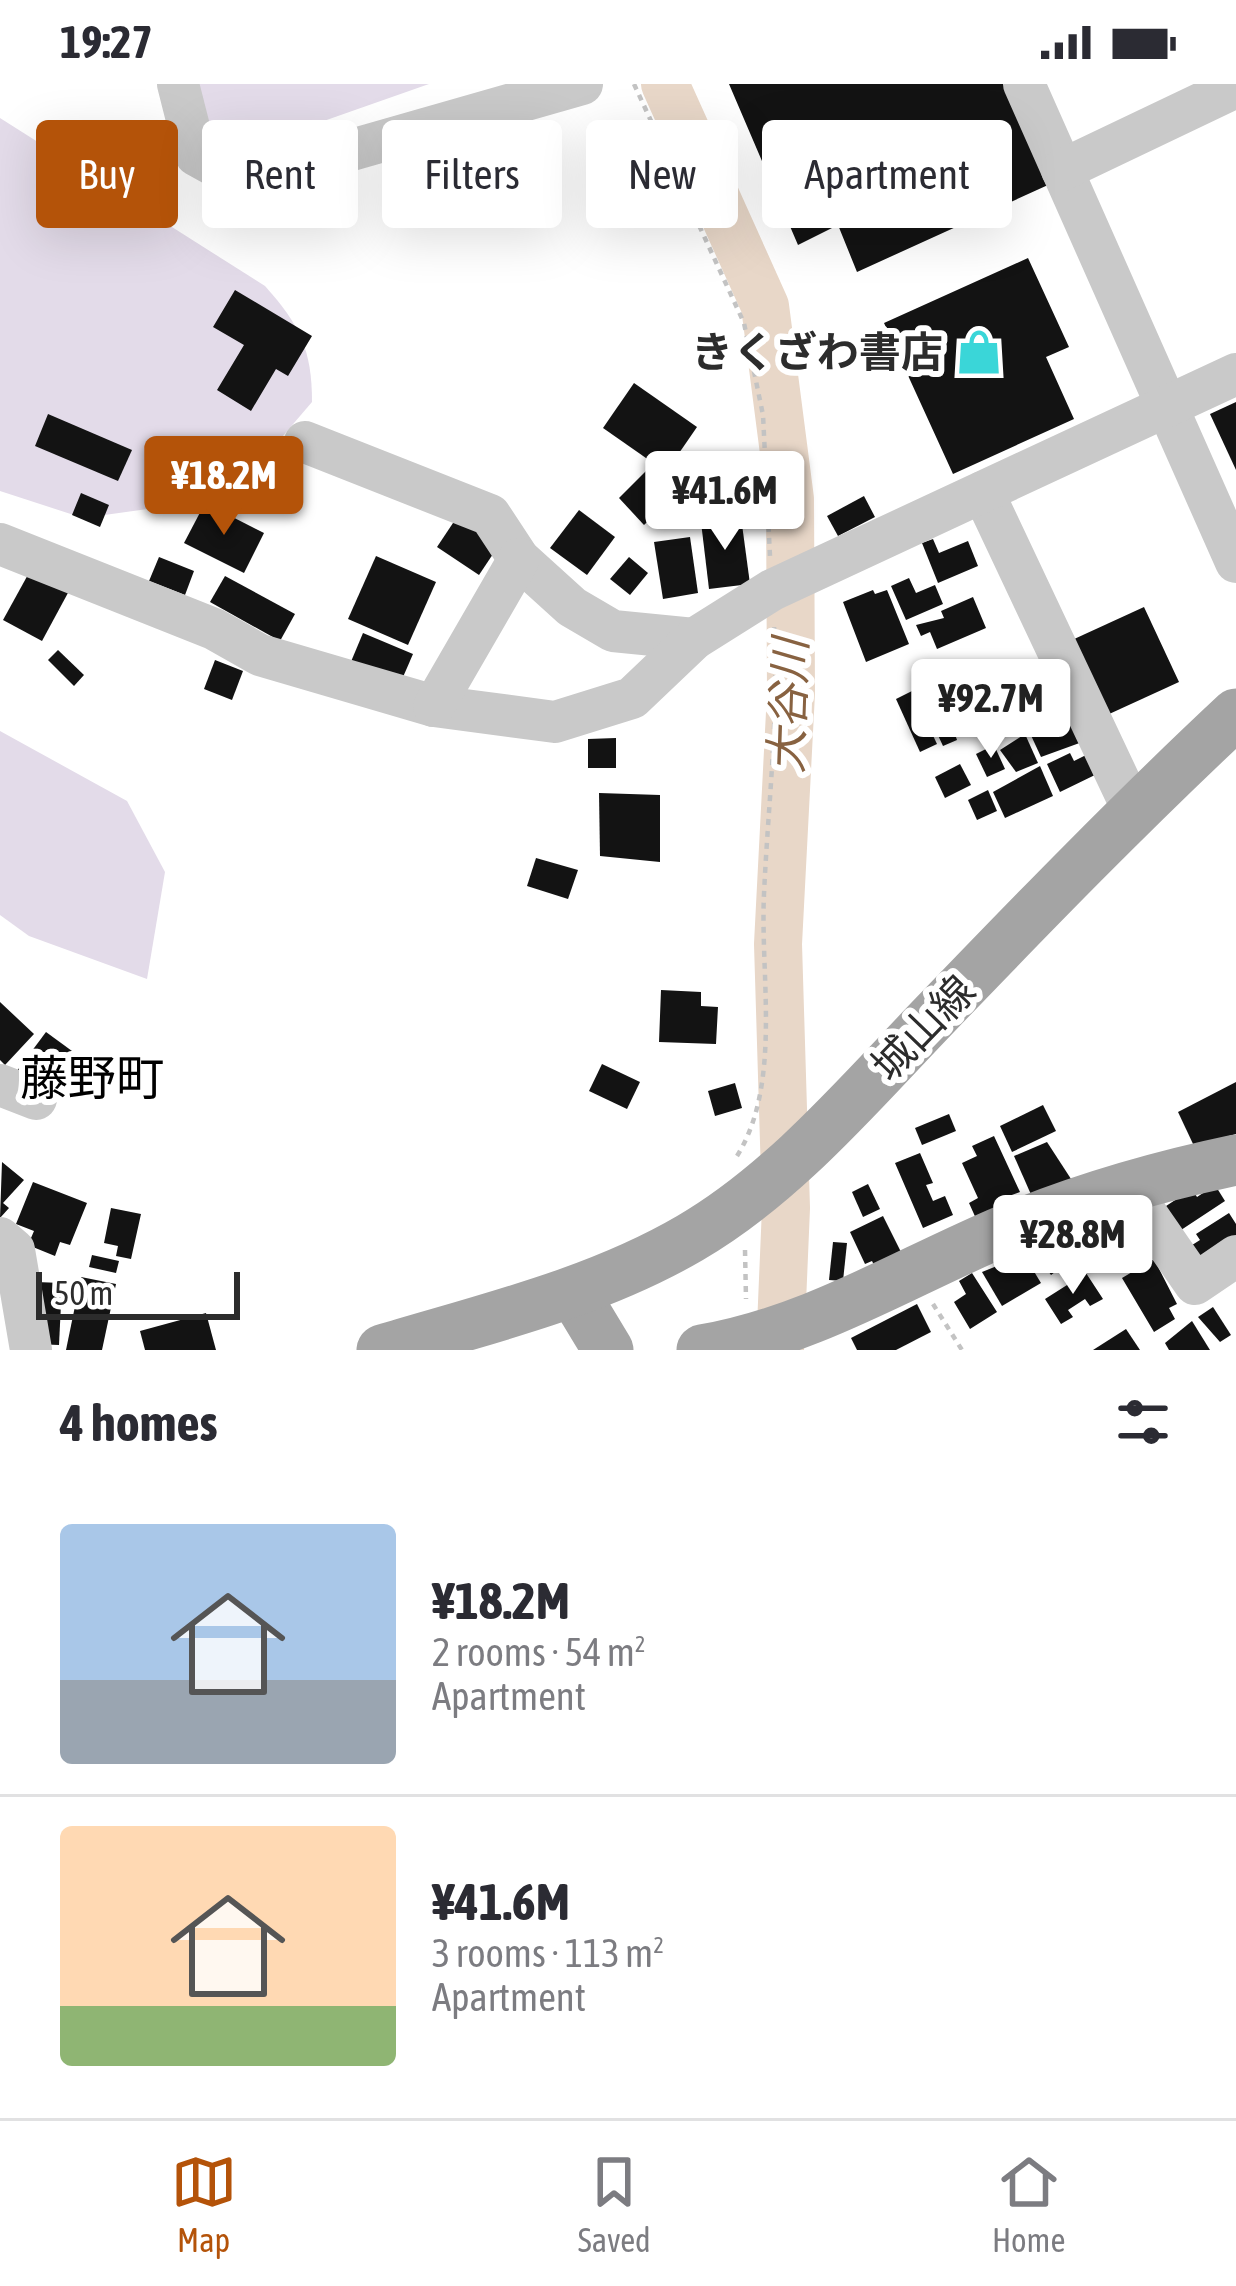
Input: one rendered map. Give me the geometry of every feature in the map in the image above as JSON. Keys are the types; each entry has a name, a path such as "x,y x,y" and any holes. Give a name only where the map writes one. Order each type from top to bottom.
{"main road":[{"name":"城山線","path":"382,1350 573,1292 692,1238 754,1192 806,1145 1133,810 1236,714"},
{"path":"724,1346 814,1330 1010,1228 1129,1189 1234,1163"},
{"path":"573,1292 608,1350"}],"street":[{"path":"178,84 196,155 243,181 582,84"},
{"path":"1024,84 1162,405 1236,562"},
{"path":"1062,170 1236,88"},
{"path":"0,544 214,629 260,655 434,706 555,722 632,698 694,639 786,584 1236,374"},
{"path":"305,442 490,515 519,559 572,607 613,631 694,639"},
{"path":"983,492 1133,810"},
{"path":"434,706 519,559"},
{"path":"1129,1189 1195,1284 1236,1256"},
{"path":"0,1238 14,1250 31,1350"}],"path":[{"path":"634,84 744,323 763,416 786,584 763,897 763,1040 755,1127 736,1157 754,1192 724,1346"},
{"path":"914,1274 962,1350"}],"shaded area":[{"path":"188,84 429,84 327,120 202,120 202,134 197,132"},
{"path":"0,118 36,141 36,228 174,228 265,286 287,313 310,367 312,402 252,472 212,500 83,518 0,491"},
{"path":"0,731 127,801 165,872 147,979 29,936 0,915"}],"building":[{"path":"729,84 1004,84 1048,185 1012,201 1012,120 762,120 762,161"},
{"path":"791,228 832,228 798,245"},
{"path":"839,228 954,228 857,272"},
{"path":"1028,258 1069,347 1046,357 1074,419 953,474 884,323"},
{"path":"235,290 312,336 288,376 276,369 251,411 217,390 244,345 213,327"},
{"path":"634,383 697,427 666,472 603,428"},
{"path":"1236,402 1236,470 1210,414"},
{"path":"48,414 132,450 118,481 35,446"},
{"path":"647,470 673,497 644,525 619,498"},
{"path":"81,493 109,505 100,527 72,515"},
{"path":"864,496 875,517 838,536 827,516"},
{"path":"205,503 264,533 244,573 184,543"},
{"path":"579,510 615,537 587,575 550,548"},
{"path":"457,517 499,545 479,575 437,547"},
{"path":"741,517 750,584 709,589 701,522"},
{"path":"690,537 698,593 663,599 654,542"},
{"path":"933,539 939,553 968,541 978,566 938,583 922,543"},
{"path":"376,556 436,582 408,645 348,619"},
{"path":"159,557 194,571 185,595 149,581"},
{"path":"629,557 648,573 630,595 610,579"},
{"path":"30,571 69,591 42,641 3,620"},
{"path":"225,576 295,614 280,641 210,602"},
{"path":"909,578 916,593 935,585 943,604 906,620 891,586"},
{"path":"873,590 875,594 887,590 909,644 866,662 843,602"},
{"path":"973,597 986,628 937,649 930,632 921,636 916,625 944,618 941,611"},
{"path":"1144,607 1179,682 1107,715 1072,640"},
{"path":"363,633 413,654 400,684 350,664"},
{"path":"58,650 84,675 74,686 48,660"},
{"path":"215,660 243,671 232,700 204,689"},
{"path":"1051,663 1058,693 1019,711 1006,683"},
{"path":"937,675 948,703 927,712 915,684"},
{"path":"1002,685 1011,715 967,735 954,706"},
{"path":"912,691 937,744 920,752 896,699"},
{"path":"950,708 961,732 955,734 957,740 943,746 930,718"},
{"path":"1068,713 1085,741 1041,757 1029,731"},
{"path":"1025,734 1038,763 1016,772 1000,750"},
{"path":"616,738 616,768 588,768 588,739"},
{"path":"994,745 1005,769 987,777 976,754"},
{"path":"1070,753 1074,761 1088,754 1097,774 1060,792 1047,764"},
{"path":"960,764 971,785 945,798 935,777"},
{"path":"1040,766 1053,796 1005,818 993,792"},
{"path":"988,790 997,811 977,820 968,800"},
{"path":"599,793 660,795 660,862 600,856"},
{"path":"536,858 578,870 568,899 527,886"},
{"path":"661,990 701,992 701,1006 718,1007 716,1044 659,1042"},
{"path":"0,1002 34,1034 5,1065 0,1060"},
{"path":"46,1032 72,1051 39,1094 14,1075"},
{"path":"602,1064 640,1082 627,1109 589,1091"},
{"path":"1236,1082 1236,1134 1194,1146 1178,1112"},
{"path":"735,1083 742,1108 715,1116 708,1091"},
{"path":"1043,1105 1056,1131 1012,1152 1000,1126"},
{"path":"949,1114 956,1131 922,1145 915,1128"},
{"path":"994,1136 1020,1192 1009,1196 1014,1207 978,1223 969,1203 978,1198 962,1163 977,1156 972,1146"},
{"path":"1047,1142 1073,1182 1033,1199 1014,1156"},
{"path":"920,1153 933,1183 926,1185 933,1201 945,1196 953,1215 923,1228 895,1163"},
{"path":"2,1162 24,1180 3,1203 9,1208 0,1218"},
{"path":"33,1182 87,1203 70,1245 60,1242 55,1256 28,1245 34,1231 16,1224"},
{"path":"868,1184 880,1209 863,1217 852,1192"},
{"path":"1215,1185 1225,1201 1178,1232 1163,1208 1192,1189 1197,1197"},
{"path":"111,1208 141,1214 131,1259 116,1256 118,1246 104,1243"},
{"path":"1229,1213 1236,1224 1236,1244 1197,1260 1189,1247 1200,1240 1196,1234"},
{"path":"883,1216 903,1256 876,1269 872,1261 865,1264 850,1232"},
{"path":"1116,1224 1120,1232 1130,1228 1143,1251 1134,1256 1138,1262 1118,1273 1096,1235"},
{"path":"1056,1240 1063,1249 1070,1243 1078,1255 1051,1275 1039,1258"},
{"path":"833,1242 847,1243 843,1281 829,1280"},
{"path":"92,1255 119,1261 116,1273 89,1267"},
{"path":"1024,1255 1041,1283 1002,1306 982,1272"},
{"path":"1154,1259 1177,1304 1169,1308 1175,1319 1154,1332 1122,1278"},
{"path":"972,1273 997,1312 970,1329 954,1302 966,1294 959,1281"},
{"path":"1086,1273 1103,1299 1090,1306 1085,1299 1068,1310 1073,1317 1061,1324 1045,1299"},
{"path":"81,1277 116,1284 102,1350 66,1350"},
{"path":"36,1282 62,1283 59,1345 34,1344"},
{"path":"917,1304 931,1332 896,1350 857,1350 851,1338"},
{"path":"1213,1307 1231,1335 1220,1342 1198,1317"},
{"path":"206,1313 216,1350 145,1350 140,1331"},
{"path":"1192,1321 1210,1350 1169,1350 1165,1343"},
{"path":"1126,1329 1140,1350 1093,1350"}],"waterway":[{"name":"大谷川","path":"665,84 765,306 790,499 791,693 778,944 786,1208 780,1350"}],"place":[{"name":"きくざわ書店","path":"979,352"}],"district":[{"name":"藤野町","path":"92,1078"}]}
